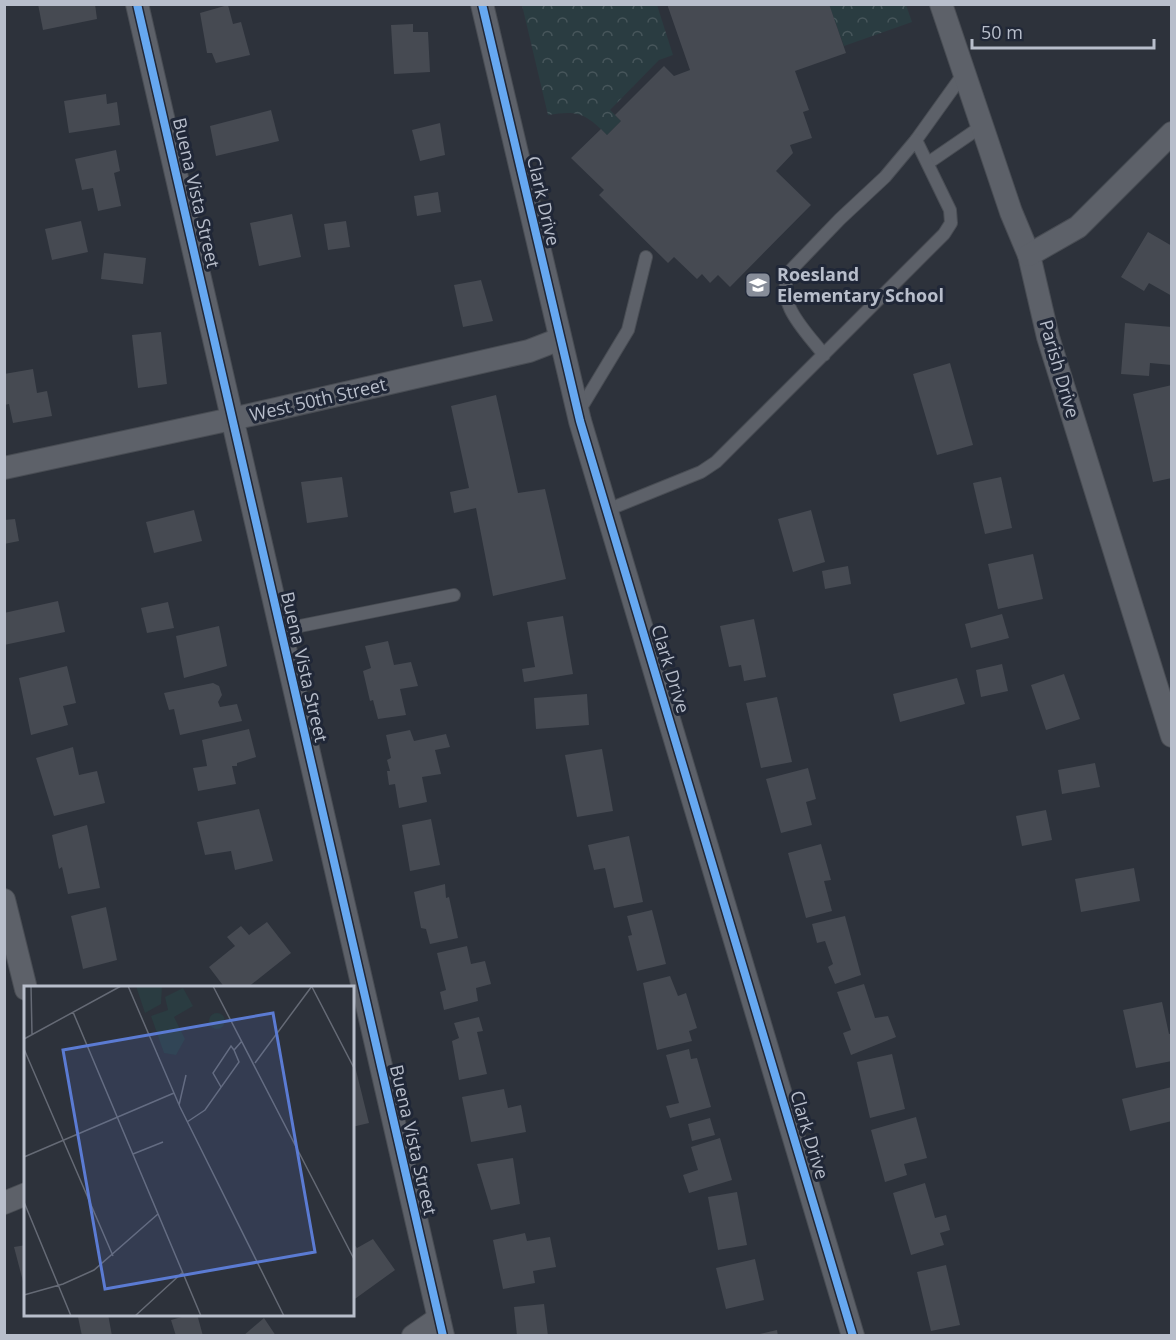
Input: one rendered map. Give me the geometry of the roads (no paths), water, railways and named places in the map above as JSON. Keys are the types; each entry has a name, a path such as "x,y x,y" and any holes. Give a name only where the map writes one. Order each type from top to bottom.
{"street":[{"name":"Buena Vista Street","path":"137,4 280,630 355,984 441,1327"},
{"name":"Clark Drive","path":"482,4 578,413 853,1335"},
{"name":"Parish Drive","path":"941,4 1011,213 1029,255 1048,337 1172,736"},
{"path":"1029,255 1078,227 1172,133"},
{"name":"West 50th Street","path":"4,468 529,351 560,339"},
{"path":"4,900 25,986"},
{"path":"4,1203 24,1195"},
{"path":"413,1335 441,1327"}],"lane":[{"path":"824,355 789,308 784,292 790,271 885,177 916,140 964,73"},
{"path":"928,163 982,126"},
{"path":"607,510 701,472 716,462 944,234 951,223 950,210 916,140"},
{"path":"578,413 628,330 646,257"},
{"path":"280,630 454,595"}],"place":[{"name":"Roesland Elementary School","path":"758,285"}]}
